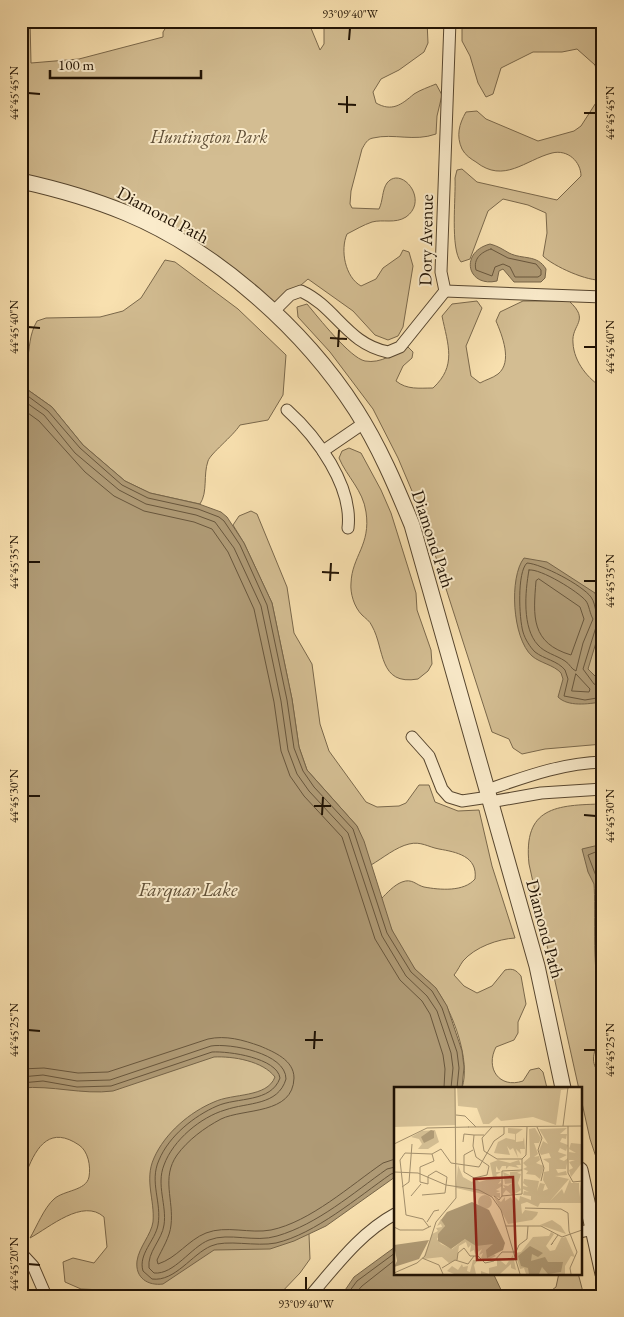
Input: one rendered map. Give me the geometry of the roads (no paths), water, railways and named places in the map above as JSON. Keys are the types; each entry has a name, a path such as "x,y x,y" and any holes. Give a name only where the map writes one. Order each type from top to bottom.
{"street":[{"name":"Dory Avenue","path":"273,312 290,295 301,291 315,298 364,345 388,352 400,347 445,291 441,272 450,21"},
{"name":"Diamond Path","path":"21,181 67,191 127,214 177,240 223,270 273,312 317,358 364,424 387,466 412,525 537,966 563,1087"},
{"path":"445,291 603,297"},
{"path":"287,410 310,432 323,451 347,501 349,514 348,528"},
{"path":"323,451 364,424"},
{"path":"412,738 429,756 442,789 449,797 466,801 488,796 603,789"},
{"path":"488,796 547,770 580,763 603,762"},
{"path":"582,1180 603,1274"},
{"path":"310,1296 351,1248 385,1219 394,1214"},
{"path":"21,1253 33,1266 46,1296"}],"water":[{"path":"490,244 514,255 538,261 546,269 545,278 541,282 514,282 503,269 499,271 497,281 487,282 479,279 473,274 471,261 474,254 480,248"},
{"name":"Farquar Lake","path":"21,385 52,407 83,445 125,481 150,493 199,504 221,512 227,517 244,543 272,603 292,699 299,747 307,770 357,826 364,841 392,930 415,969 436,988 447,1006 462,1051 464,1067 462,1087 394,1087 394,1178 326,1226 294,1241 270,1249 214,1250 163,1284 152,1284 144,1280 140,1276 137,1267 138,1256 153,1222 150,1174 154,1158 171,1132 196,1111 222,1099 257,1092 271,1084 275,1077 255,1063 230,1057 214,1057 113,1091 90,1092 33,1087 21,1088"},
{"path":"524,558 547,562 595,593 602,616 601,626 588,669 603,684 601,702 573,704 562,700 558,697 563,679 561,673 532,656 525,647 520,636 515,607 516,579"},
{"path":"603,844 603,999 599,992 595,964 594,884 588,872 582,849"},
{"path":"394,1248 394,1274 493,1274 504,1296 341,1296 354,1277"}],"park label":[{"name":"Huntington Park","path":"209,137"}]}
